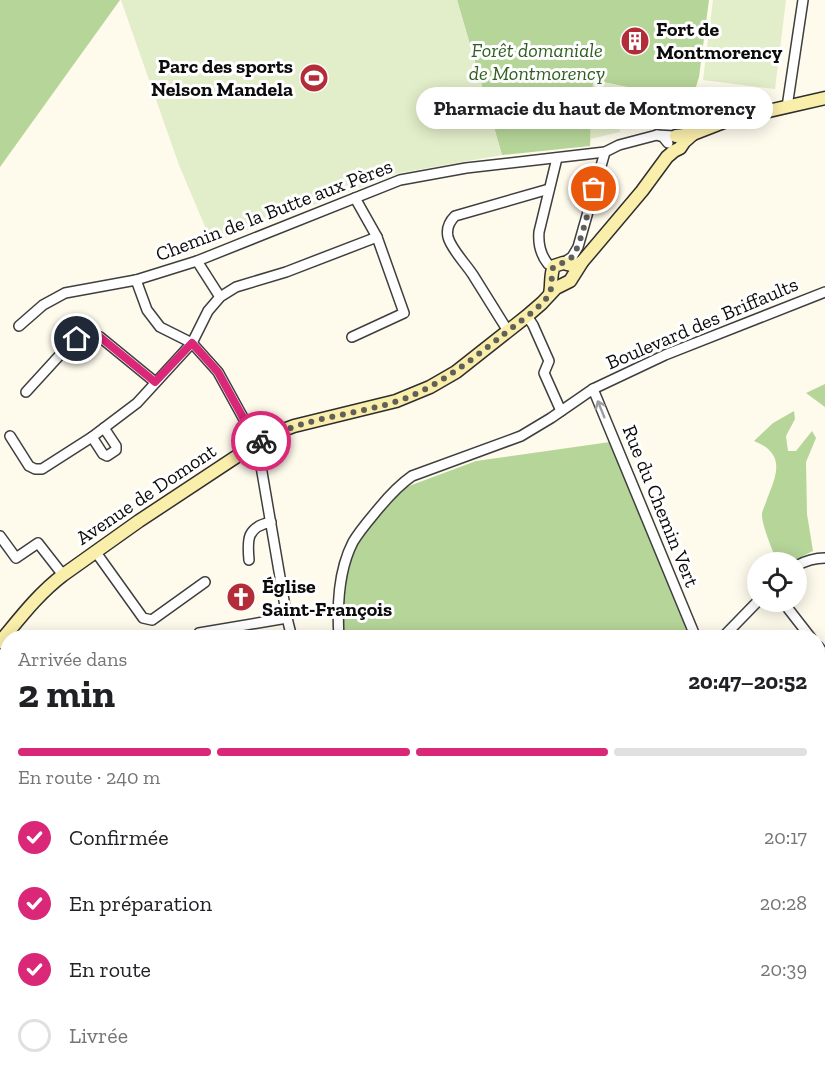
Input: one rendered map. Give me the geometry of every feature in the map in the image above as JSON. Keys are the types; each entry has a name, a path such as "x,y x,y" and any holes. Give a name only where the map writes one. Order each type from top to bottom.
{"main road":[{"path":"559,270 582,262 672,153 674,142 729,120 825,99"},
{"name":"Avenue de Domont","path":"10,630 37,598 63,575 139,521 257,443 294,426 389,403 418,393 456,372 542,303 550,294 552,283 559,270"}],"street":[{"path":"787,108 803,0"},
{"name":"Chemin de la Butte aux Pères","path":"20,326 43,305 65,293 136,280 197,261 400,180 466,168 605,152 619,145 657,135 674,142"},
{"path":"557,158 538,232 538,242 543,257 559,270 578,247 605,152"},
{"path":"508,331 451,244 447,236 447,229 455,216 549,189"},
{"path":"352,337 404,313 377,237 355,198"},
{"path":"10,436 29,466 42,469 92,437 137,403 192,343 208,311 220,297 236,287 286,272 377,237"},
{"path":"197,261 220,297"},
{"path":"136,280 147,310 160,327 192,343 218,372 257,443 290,630"},
{"name":"Boulevard des Briffaults","path":"339,630 339,588 349,551 364,525 399,485 412,476 521,436 593,389 665,355 825,292"},
{"path":"527,316 549,361 544,373 561,411"},
{"path":"26,392 69,345 87,335 100,337 155,382"},
{"name":"Rue du Chemin Vert","path":"593,389 693,630"},
{"path":"92,437 103,454 107,456 116,450 116,446 104,428"},
{"path":"249,560 248,546 254,529 260,524 271,522"},
{"path":"0,536 16,558 38,543 63,575"},
{"path":"95,551 142,618 152,620 205,582"},
{"path":"807,562 825,558"},
{"path":"730,630 747,612"},
{"path":"791,612 805,630"},
{"path":"217,630 287,618"}],"green space":[{"path":"0,0 120,0 0,167"},
{"name":"Parc des sports Nelson Mandela","path":"121,0 457,0 502,155 399,173 212,243 179,165"},
{"name":"Forêt domaniale de Montmorency","path":"457,0 709,0 699,77 695,90 678,98 594,80 590,146 502,155"},
{"path":"713,0 786,0 775,89 703,80"},
{"path":"593,80 627,87 619,118 620,132 590,139"},
{"path":"825,384 825,407 806,393"},
{"path":"794,411 795,419 786,436 788,451 796,451 812,431 816,438 806,462 807,514 813,551 807,554 807,552 773,552 765,530 762,513 774,481 776,466 771,452 754,441 773,423"},
{"path":"610,442 688,630 341,630 344,587 357,541 401,489 476,461"}],"way so far":[{"path":"261,441 294,426 405,398 456,372 527,316 550,294 552,269 557,264 567,261 576,252 594,189"}],"place":[{"name":"Fort de Montmorency","path":"635,41"},
{"name":"Parc des sports Nelson Mandela","path":"314,78"},
{"name":"Pharmacie du haut de Montmorency","path":"594,189"},
{"name":"Église Saint-François","path":"241,597"}],"route":[{"path":"77,339 87,335 100,337 155,382 192,343 218,372 257,443 261,441"}]}
